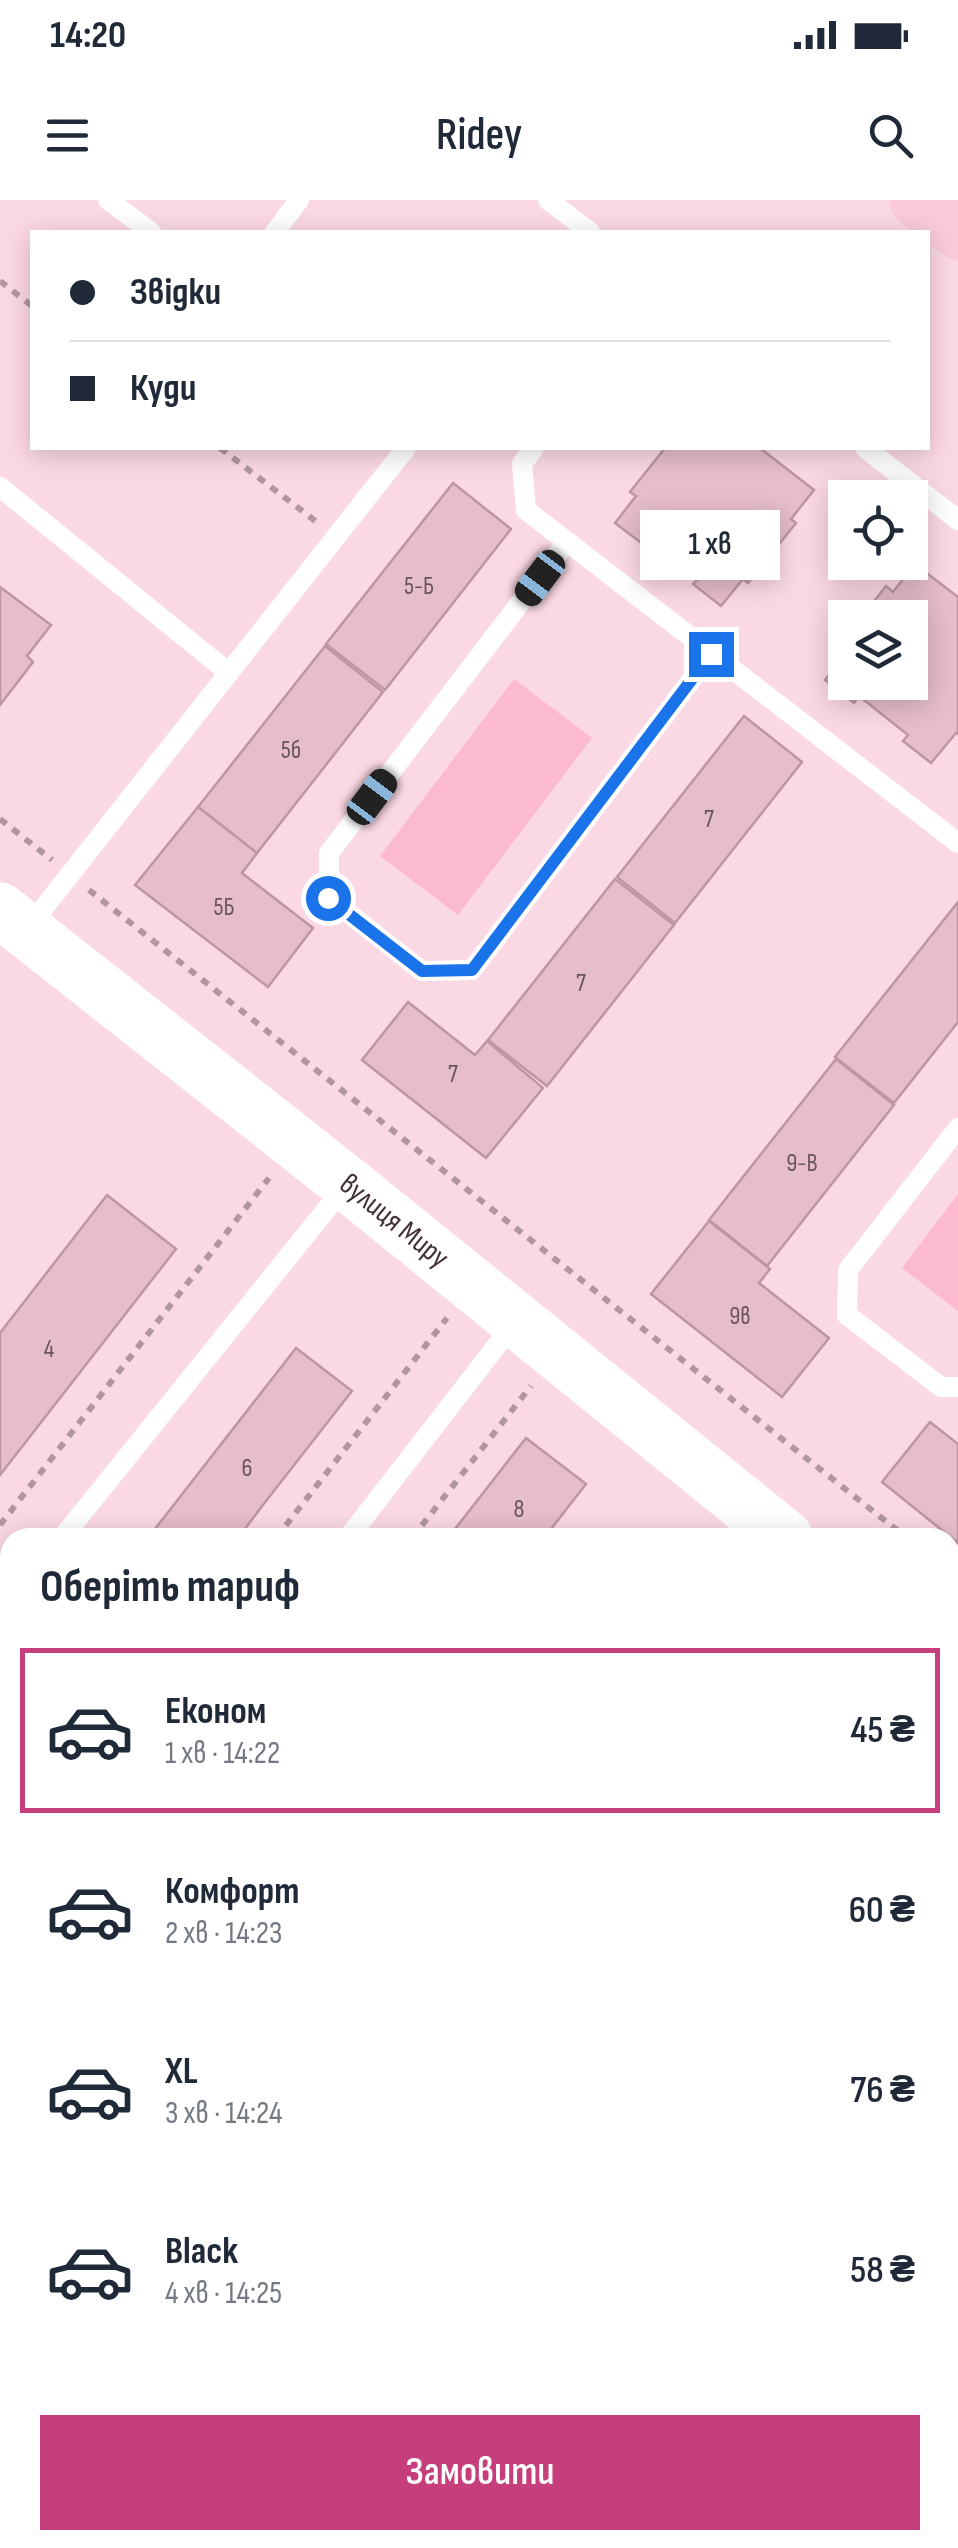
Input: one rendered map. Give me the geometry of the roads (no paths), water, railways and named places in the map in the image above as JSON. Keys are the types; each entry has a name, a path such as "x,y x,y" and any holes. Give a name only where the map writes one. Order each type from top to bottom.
{"main road":[{"path":"917,200 958,232"}],"street":[{"name":"вулиця Миру","path":"13,920 774,1528"}],"lane":[{"path":"108,200 148,230"},
{"path":"276,230 299,200"},
{"path":"548,200 582,230"},
{"path":"13,920 70,874 404,450"},
{"path":"532,450 522,464 526,510 958,843"},
{"path":"868,450 958,520"},
{"path":"0,487 229,673"},
{"path":"566,543 330,853 328,898 422,971 472,970 711,654"},
{"path":"958,1128 848,1270 847,1315 941,1387 958,1387"},
{"path":"70,1528 348,1184"},
{"path":"356,1528 516,1320"}]}
